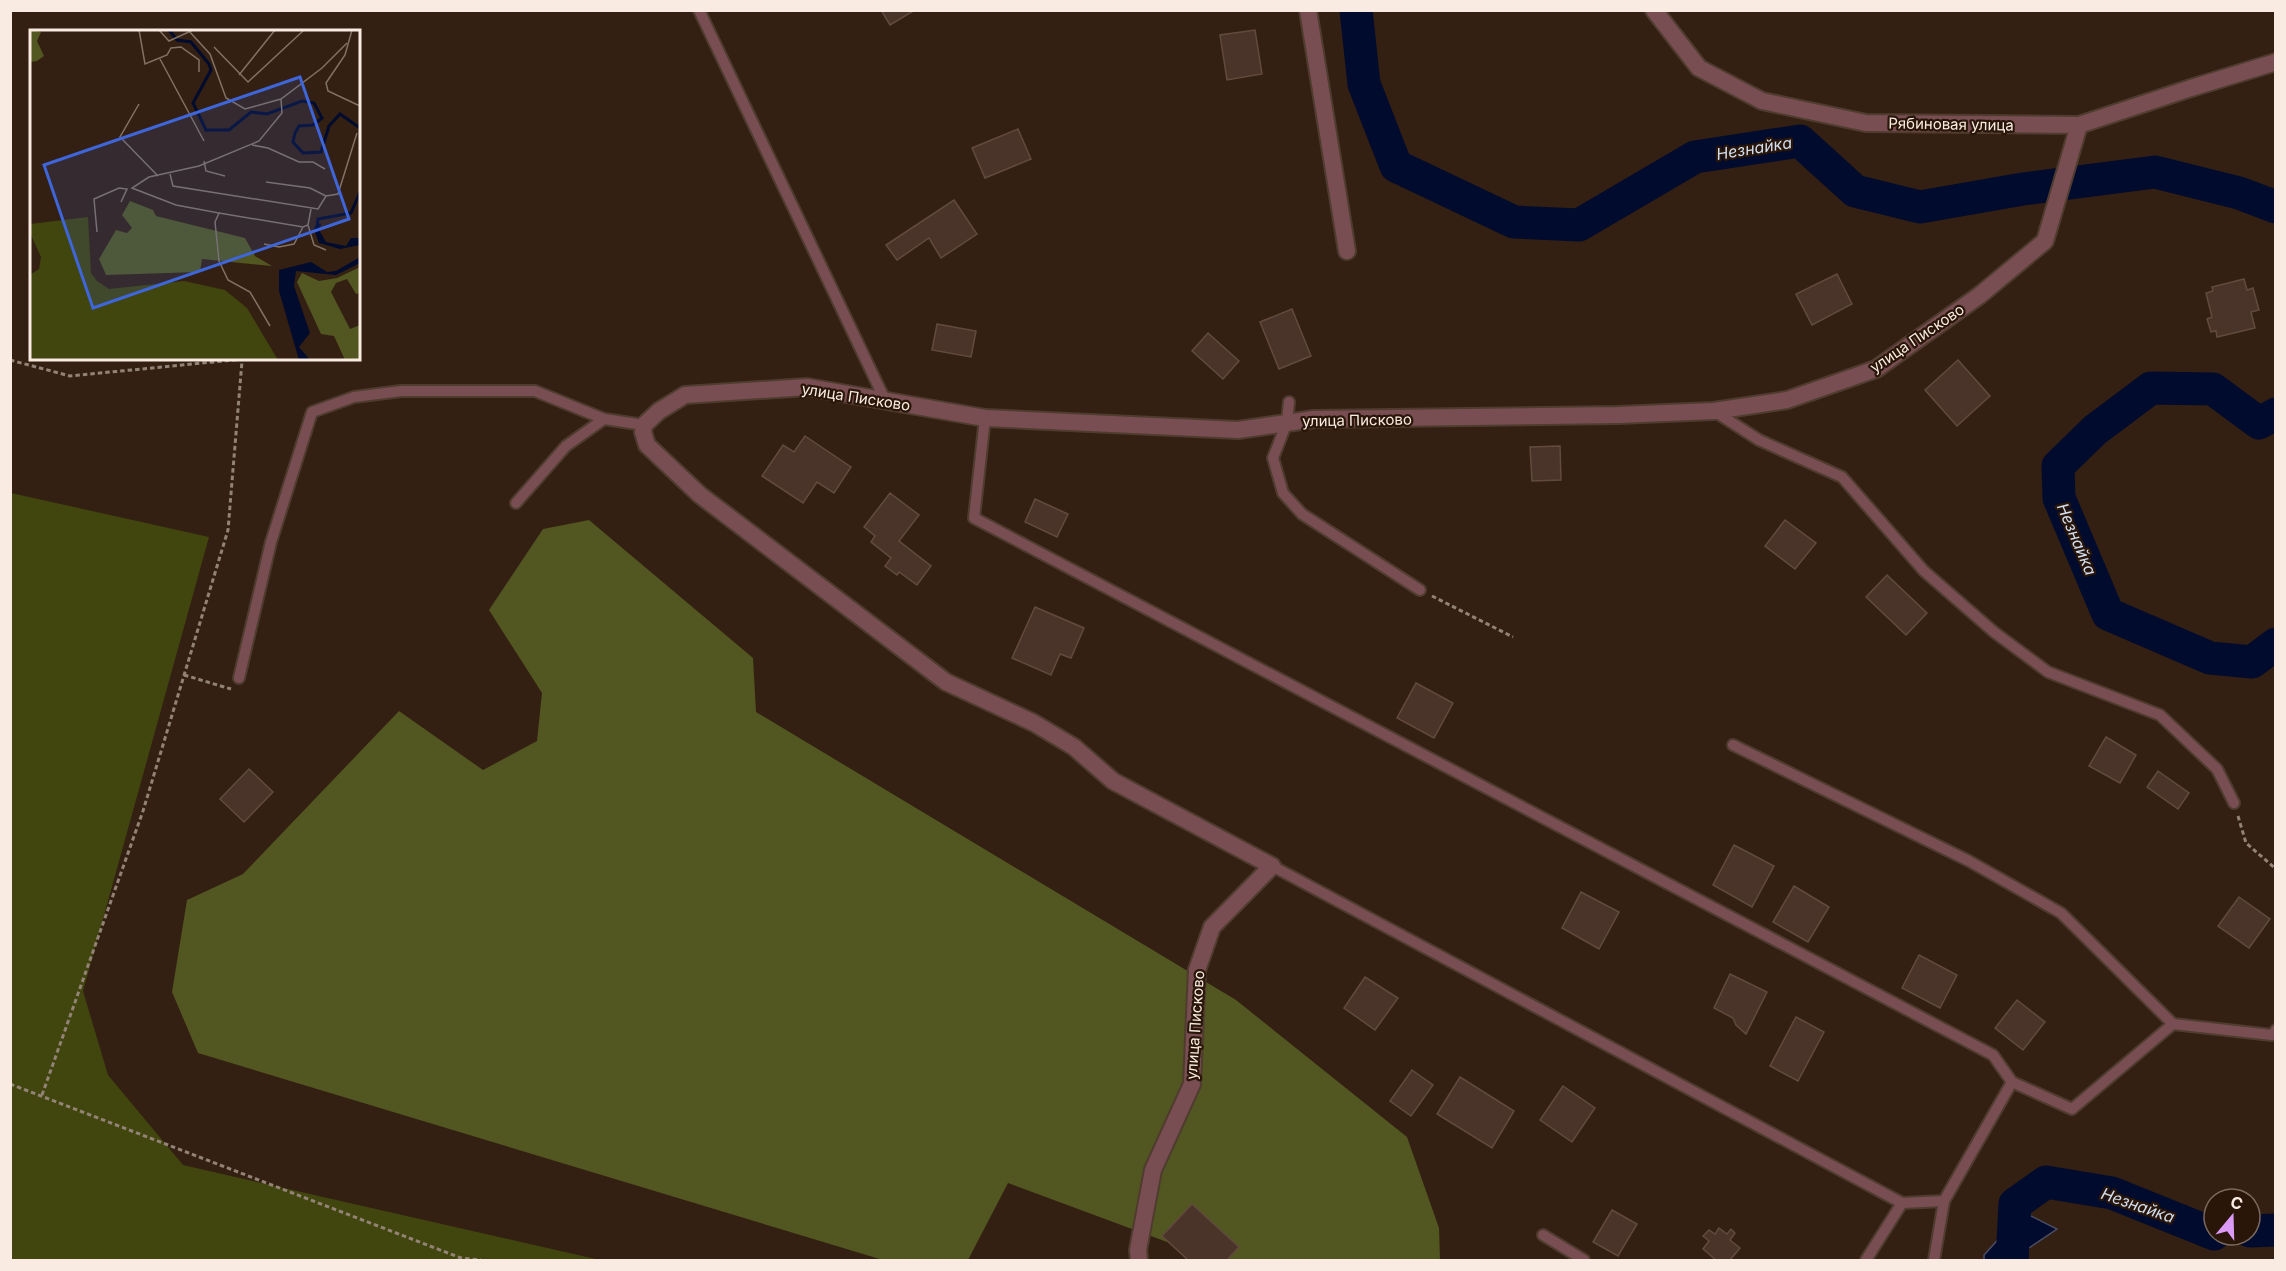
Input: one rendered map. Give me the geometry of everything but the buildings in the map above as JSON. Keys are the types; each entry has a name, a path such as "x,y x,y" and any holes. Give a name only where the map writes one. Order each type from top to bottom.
{"street":[{"path":"1308,10 1347,251"},
{"name":"Рябиновая улица","path":"1654,10 1699,68 1762,101 1866,123 2079,126 2276,62"},
{"name":"улица Писково","path":"644,424 659,411 685,395 807,387 986,418 1238,430 1314,418 1495,418 1714,411 1787,400 1876,369 1980,296 2045,241 2079,126"},
{"path":"644,424 643,432 647,445 700,495 946,682 1034,723 1074,747 1113,781 1272,866"},
{"name":"улица Писково","path":"1139,1260 1138,1250 1153,1170 1192,1084 1197,970 1212,927 1272,866"}],"lane":[{"path":"699,10 886,402"},
{"path":"239,678 271,542 312,412 354,397 401,391 535,391 604,419 644,424"},
{"path":"1289,402 1287,422 1273,458 1283,493 1302,514 1420,590"},
{"path":"1714,411 1759,440 1842,477 1924,571 1994,632 2048,672 2160,715 2217,769 2234,803"},
{"path":"986,418 974,518 1993,1055 2012,1082 2072,1109 2173,1024"},
{"path":"516,503 566,446 604,419"},
{"path":"1733,746 1969,861 2061,913 2173,1024 2272,1035 2276,1030"},
{"path":"1272,866 1902,1203 1944,1201"},
{"path":"1934,1260 1944,1201 2012,1082"},
{"path":"1866,1260 1902,1203"},
{"path":"1543,1235 1584,1260"}],"path":[{"path":"10,360 70,376 246,360"},
{"path":"42,1095 143,811 228,530 242,361"},
{"path":"1420,590 1513,637"},
{"path":"184,675 230,690 239,678"},
{"path":"2234,803 2246,843 2276,869"},
{"path":"10,1084 461,1258 481,1260"}],"green space":[{"path":"11,493 209,537 83,991 108,1075 183,1165 600,1260 11,1260"},
{"path":"589,520 753,658 756,712 1236,1000 1407,1137 1439,1228 1440,1260 1204,1260 1186,1249 1008,1183 968,1260 883,1260 198,1053 172,992 187,900 243,874 399,711 483,770 537,741 542,693 489,610 543,529"}],"water":[{"path":"2023,1212 2057,1229 2026,1250 2023,1260 1984,1260 1984,1255"}],"waterway":[{"name":"Незнайка","path":"1356,10 1364,84 1396,166 1514,222 1579,225 1695,157 1800,141 1855,191 1920,207 2023,189 2155,172 2239,193 2276,207"},
{"name":"Незнайка","path":"2276,414 2259,423 2213,389 2151,388 2095,430 2058,466 2059,498 2108,614 2210,658 2252,662 2276,644"},
{"name":"Незнайка","path":"2012,1260 2015,1204 2046,1182 2112,1193 2202,1229"},
{"name":"Незнайка","path":"2262,1231 2276,1230"}]}
